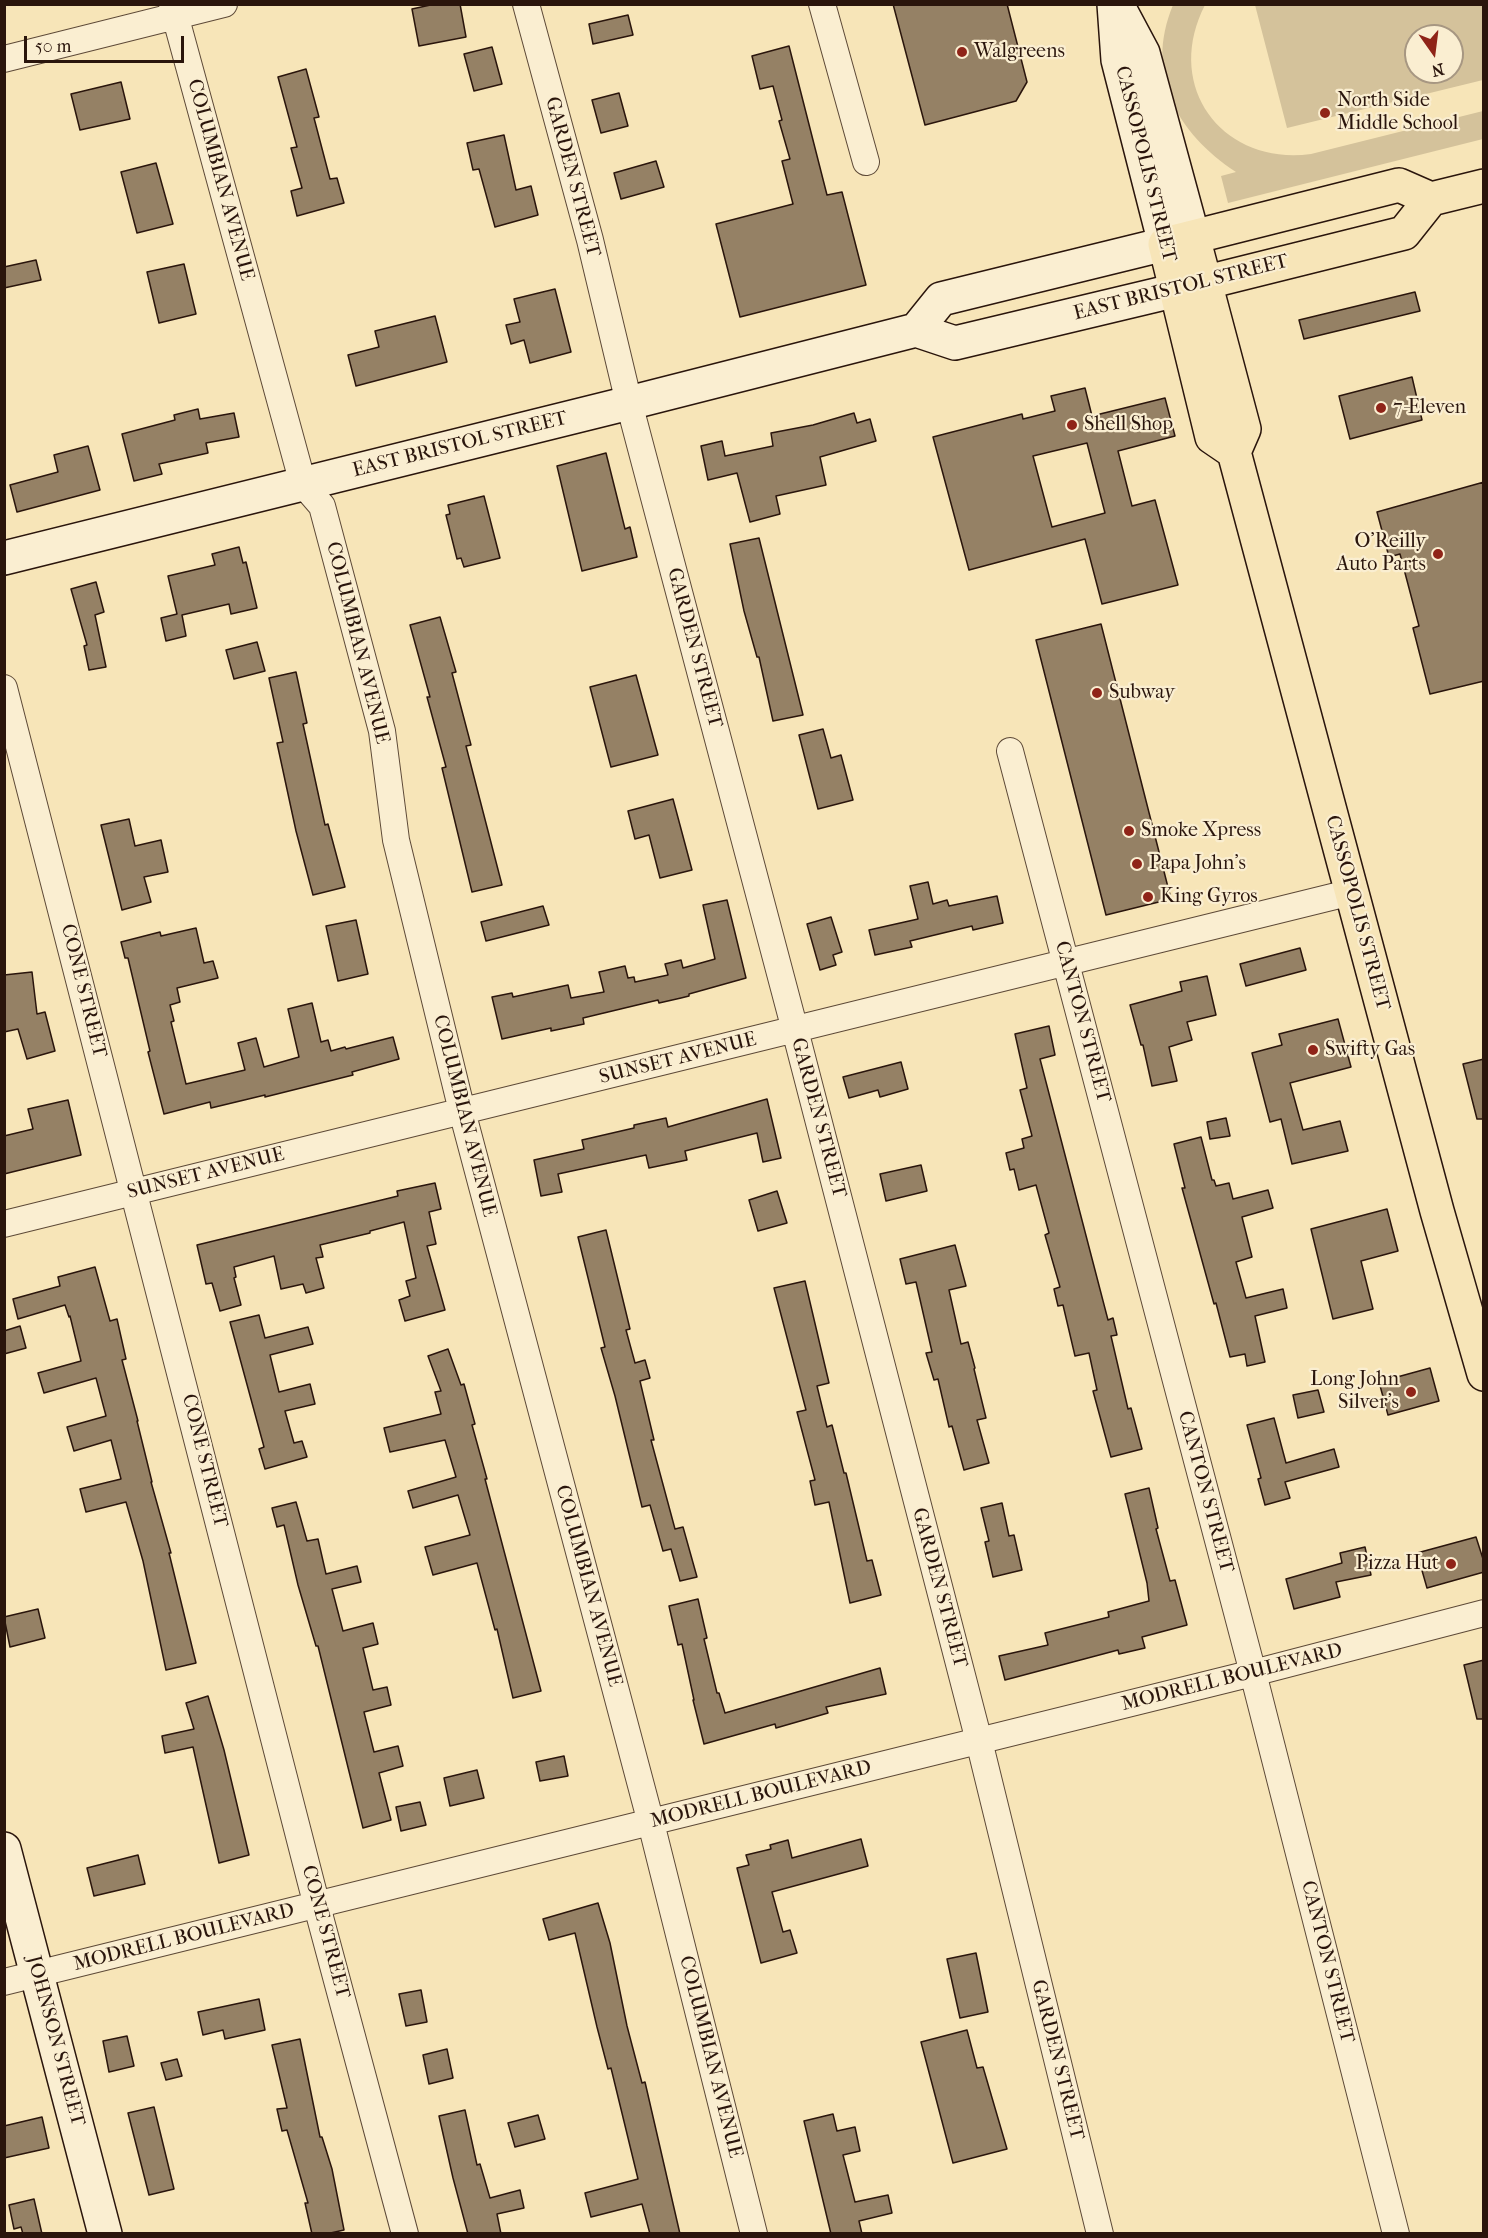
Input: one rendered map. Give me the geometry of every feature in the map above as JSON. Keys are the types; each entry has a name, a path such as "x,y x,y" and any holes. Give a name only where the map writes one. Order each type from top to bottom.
{"main road":[{"name":"CASSOPOLIS STREET","path":"1116,4 1143,53 1179,240 1191,286 1244,429 1234,452 1434,1200 1484,1374"},
{"path":"916,330 940,299 1399,185 1431,199 1484,186"},
{"name":"EAST BRISTOL STREET","path":"4,558 916,330 955,343 1404,233 1431,199"},
{"name":"JOHNSON STREET","path":"4,1849 105,2234"}],"street":[{"path":"4,59 173,11 224,4"},
{"name":"GARDEN STREET","path":"526,4 590,240 629,403 795,1030 979,1741 1100,2234"},
{"path":"822,4 866,162"},
{"name":"COLUMBIAN AVENUE","path":"173,11 303,484 322,506 382,731 396,840 462,1111 651,1823 754,2234"},
{"name":"CONE STREET","path":"4,688 317,1906 405,2234"},
{"name":"CANTON STREET","path":"1010,751 1253,1673 1396,2234"},
{"name":"SUNSET AVENUE","path":"4,1224 1352,892"},
{"name":"MODRELL BOULEVARD","path":"4,1982 1253,1673 1484,1613"}],"shaded area":[{"path":"1173,5 1205,5 1194,35 1191,64 1197,91 1209,114 1227,133 1251,147 1279,154 1311,154 1483,111 1483,139 1228,203 1221,176 1236,172 1197,139 1182,120 1165,78 1162,55 1165,31"},
{"path":"1255,5 1483,5 1483,80 1287,128"}],"building":[{"path":"435,4 460,4 466,37 419,46 412,9"},
{"name":"Walgreens","path":"893,4 1007,4 1027,82 1016,101 925,125"},
{"path":"628,15 633,35 593,44 589,24"},
{"path":"789,46 827,195 842,192 866,285 740,317 716,224 793,204 782,161 790,159 779,121 782,120 773,86 760,89 752,56"},
{"path":"492,47 502,84 474,91 464,54"},
{"path":"306,69 319,117 314,118 330,179 337,178 344,203 297,216 291,191 302,188 291,148 297,147 278,77"},
{"path":"121,82 130,119 80,130 71,94"},
{"path":"619,93 628,126 601,133 592,100"},
{"path":"504,135 516,190 531,186 538,215 495,227 479,169 473,170 467,143"},
{"path":"656,161 664,187 621,199 614,173"},
{"path":"156,163 173,224 137,233 121,172"},
{"path":"36,260 41,280 4,288 4,267"},
{"path":"184,264 196,314 159,323 147,272"},
{"path":"555,289 571,352 530,363 524,340 511,344 506,325 520,322 514,299"},
{"path":"1415,292 1420,311 1304,339 1299,320"},
{"path":"435,316 447,362 356,386 348,355 379,347 375,331"},
{"name":"7-Eleven","path":"1412,377 1422,420 1350,439 1339,396"},
{"path":"1085,388 1092,416 1165,398 1175,436 1118,451 1132,506 1155,500 1178,585 1102,604 1085,539 969,570 933,437 1022,414 1023,419 1055,411 1051,396","holes":["1087,443 1105,513 1052,527 1033,456"]},
{"path":"198,409 200,419 234,413 239,437 206,443 208,453 159,464 162,474 134,481 122,434 175,420 174,415"},
{"path":"854,413 857,423 870,419 876,441 820,457 826,485 776,496 780,514 750,522 737,473 708,480 701,446 722,441 725,456 773,446 771,433 813,425"},
{"path":"88,446 100,490 17,512 10,485 58,472 54,455"},
{"path":"606,453 625,529 630,527 637,557 582,571 557,466"},
{"path":"1484,482 1484,681 1430,694 1413,628 1419,626 1400,554 1389,557 1377,512"},
{"path":"484,496 500,558 464,567 461,558 457,559 446,515 450,514 448,505"},
{"path":"759,538 803,715 773,721 759,657 757,657 744,611 730,544"},
{"path":"239,547 243,563 246,562 257,608 231,614 229,604 182,615 186,636 166,641 161,618 177,614 168,576 215,565 212,554"},
{"path":"96,582 104,612 95,615 106,667 89,670 84,646 87,645 71,589"},
{"path":"440,617 456,672 452,673 471,745 466,746 502,885 472,892 442,768 446,767 427,697 430,697 410,625"},
{"path":"1101,624 1171,899 1106,915 1036,640"},
{"path":"257,642 265,671 234,679 226,650"},
{"path":"296,672 307,723 303,724 325,825 328,824 345,887 313,895 277,743 283,742 269,678"},
{"path":"636,675 658,755 611,767 590,687"},
{"path":"823,729 831,758 841,755 853,800 818,809 799,735"},
{"path":"673,799 692,870 660,878 649,835 635,839 628,811"},
{"path":"129,819 135,846 161,840 168,872 144,877 151,902 122,910 101,825"},
{"path":"928,882 933,904 947,900 949,906 997,896 1003,923 973,930 972,926 910,941 912,947 875,955 869,930 918,919 910,886"},
{"path":"727,900 746,978 681,998 659,1003 658,1000 583,1018 584,1024 551,1031 551,1028 502,1039 492,997 512,993 513,997 568,985 571,998 604,992 599,972 625,966 628,978 634,977 635,982 668,975 665,964 681,960 683,968 715,959 703,905"},
{"path":"543,906 549,925 486,941 481,922"},
{"path":"831,917 842,952 833,955 836,965 820,970 807,924"},
{"path":"356,920 368,974 338,981 326,926"},
{"path":"196,928 204,963 213,961 218,978 177,988 180,1002 170,1005 174,1021 171,1022 186,1084 245,1070 238,1043 256,1038 264,1067 299,1057 288,1009 312,1003 321,1042 328,1040 331,1051 393,1037 399,1059 352,1072 353,1075 265,1097 265,1095 211,1108 210,1102 164,1114 128,958 125,958 121,942 160,932 161,936"},
{"path":"1300,948 1306,970 1246,986 1240,964"},
{"path":"32,972 37,1014 45,1012 55,1051 27,1059 18,1029 4,1032 4,975"},
{"path":"1207,976 1216,1015 1187,1022 1192,1040 1169,1047 1177,1081 1152,1086 1143,1045 1141,1045 1130,1005 1182,991 1180,982"},
{"path":"1338,1019 1351,1067 1290,1083 1303,1130 1340,1121 1348,1151 1292,1164 1281,1119 1270,1122 1252,1053 1282,1045 1279,1034"},
{"path":"1049,1026 1055,1055 1040,1059 1108,1320 1113,1318 1117,1335 1111,1336 1128,1409 1131,1408 1142,1449 1111,1457 1093,1391 1097,1390 1089,1353 1075,1356 1063,1305 1058,1306 1054,1289 1060,1287 1045,1235 1049,1233 1036,1185 1019,1190 1014,1169 1010,1170 1006,1153 1024,1148 1022,1139 1032,1136 1020,1090 1027,1088 1015,1034"},
{"path":"1484,1059 1484,1119 1477,1119 1463,1064"},
{"path":"901,1062 908,1089 880,1097 878,1090 849,1098 843,1077"},
{"path":"767,1099 781,1158 763,1162 757,1133 685,1151 687,1160 649,1168 646,1155 558,1174 562,1192 541,1196 534,1160 584,1149 582,1140 634,1128 634,1125 666,1118 668,1127"},
{"path":"68,1100 81,1155 4,1174 4,1136 33,1129 28,1109"},
{"path":"1226,1118 1230,1136 1210,1139 1207,1122"},
{"path":"1201,1137 1212,1180 1216,1186 1229,1183 1233,1199 1268,1190 1273,1208 1242,1217 1252,1257 1236,1262 1246,1298 1283,1289 1287,1308 1255,1316 1265,1362 1247,1366 1245,1354 1230,1357 1216,1303 1214,1304 1182,1188 1185,1188 1174,1144"},
{"path":"921,1165 927,1191 886,1201 880,1174"},
{"path":"435,1183 441,1209 429,1212 436,1244 427,1246 445,1310 405,1321 399,1300 410,1296 406,1281 416,1278 404,1222 320,1245 323,1257 316,1258 324,1288 306,1293 303,1284 281,1289 274,1256 234,1267 236,1277 234,1278 241,1305 220,1311 212,1283 206,1284 197,1245 398,1196 397,1191"},
{"path":"777,1191 787,1223 758,1231 749,1200"},
{"path":"1387,1209 1398,1251 1361,1261 1373,1309 1333,1319 1311,1229"},
{"path":"606,1230 630,1329 626,1330 635,1363 645,1360 650,1378 640,1381 654,1440 651,1440 675,1529 683,1527 697,1577 680,1581 671,1549 663,1551 650,1505 642,1507 601,1348 605,1347 578,1237"},
{"path":"955,1245 966,1286 949,1290 961,1344 968,1342 975,1368 986,1418 977,1420 989,1463 964,1470 952,1426 949,1427 938,1379 934,1380 926,1353 932,1352 916,1282 906,1284 900,1259"},
{"path":"95,1267 110,1321 117,1319 126,1359 122,1360 151,1482 171,1553 169,1553 196,1663 166,1670 143,1561 126,1502 86,1512 80,1489 121,1479 111,1440 74,1451 67,1427 106,1416 96,1378 44,1393 38,1373 81,1361 70,1316 65,1305 18,1319 13,1299 60,1286 58,1277"},
{"path":"805,1281 829,1383 817,1386 827,1427 832,1425 844,1473 846,1473 867,1561 872,1560 881,1595 850,1603 829,1502 815,1505 810,1481 815,1480 797,1412 806,1410 774,1288"},
{"path":"259,1315 265,1338 308,1327 313,1344 270,1355 279,1392 310,1384 315,1404 285,1411 294,1443 302,1441 307,1457 265,1469 259,1449 264,1447 230,1322"},
{"path":"20,1326 26,1348 4,1354 4,1331"},
{"path":"448,1349 461,1385 464,1384 475,1424 472,1425 487,1479 485,1479 541,1691 513,1698 497,1629 495,1630 477,1563 433,1575 425,1547 470,1535 458,1495 413,1508 408,1491 456,1477 445,1440 390,1452 384,1428 441,1414 435,1392 441,1391 428,1356"},
{"path":"1430,1368 1439,1401 1388,1415 1379,1382"},
{"path":"1318,1390 1324,1412 1298,1418 1293,1395"},
{"path":"1274,1418 1286,1463 1334,1449 1339,1467 1285,1482 1290,1498 1265,1505 1258,1479 1261,1478 1247,1425"},
{"path":"1149,1488 1158,1528 1156,1529 1170,1581 1175,1580 1187,1625 1142,1637 1145,1648 1119,1654 1118,1650 1005,1680 999,1656 1048,1645 1045,1633 1109,1617 1108,1612 1149,1601 1147,1583 1125,1494"},
{"path":"296,1502 307,1541 318,1539 326,1574 357,1566 361,1582 332,1589 343,1631 373,1623 378,1644 363,1648 373,1690 387,1687 391,1705 364,1712 374,1752 398,1746 403,1766 379,1773 391,1820 363,1828 318,1646 316,1646 298,1585 284,1525 277,1527 272,1508"},
{"path":"1002,1503 1009,1536 1014,1535 1022,1570 993,1577 985,1542 989,1541 981,1508"},
{"path":"1476,1537 1484,1562 1484,1572 1427,1588 1417,1553"},
{"path":"1365,1547 1371,1575 1336,1582 1340,1597 1294,1609 1286,1579 1342,1563 1340,1553"},
{"path":"698,1599 707,1638 704,1639 717,1693 719,1693 725,1713 880,1668 886,1694 826,1707 828,1713 776,1728 775,1724 704,1744 682,1644 678,1645 669,1606"},
{"path":"38,1609 45,1638 10,1647 4,1617"},
{"path":"1484,1660 1484,1719 1477,1719 1464,1665"},
{"path":"208,1696 224,1750 249,1855 219,1863 193,1747 165,1753 162,1736 194,1729 186,1703"},
{"path":"564,1756 568,1776 540,1781 536,1762"},
{"path":"477,1770 484,1798 450,1806 444,1778"},
{"path":"420,1802 426,1825 401,1831 396,1807"},
{"path":"861,1839 868,1866 772,1892 783,1932 790,1930 797,1953 761,1963 737,1868 749,1865 746,1855 771,1849 770,1845 788,1840 792,1858"},
{"path":"138,1855 145,1884 94,1896 87,1868"},
{"path":"598,1903 610,1943 627,2026 642,2083 645,2082 680,2234 650,2234 642,2204 591,2217 585,2193 638,2179 611,2068 608,2069 597,2027 575,1933 549,1940 543,1919"},
{"path":"976,1953 988,2012 960,2018 947,1959"},
{"path":"421,1990 427,2022 406,2026 399,1994"},
{"path":"259,1999 265,2030 225,2039 223,2030 203,2035 198,2012"},
{"path":"967,2030 977,2068 983,2067 1007,2149 953,2163 921,2042"},
{"path":"127,2036 134,2066 109,2072 103,2041"},
{"path":"300,2039 320,2137 322,2137 332,2169 344,2230 326,2234 312,2234 305,2203 308,2203 287,2130 282,2131 277,2109 287,2108 272,2045"},
{"path":"447,2049 453,2078 429,2084 423,2055"},
{"path":"177,2059 182,2076 166,2080 161,2063"},
{"path":"154,2107 174,2189 149,2195 128,2113"},
{"path":"465,2110 477,2165 480,2164 490,2198 520,2190 524,2208 497,2214 501,2234 468,2234 439,2116"},
{"path":"833,2114 837,2131 855,2127 860,2151 843,2155 855,2202 888,2195 892,2213 859,2221 862,2234 831,2234 804,2121"},
{"path":"538,2115 545,2139 515,2147 508,2123"},
{"path":"42,2117 49,2148 4,2158 4,2126"},
{"path":"34,2199 42,2234 23,2234 21,2227 14,2229 9,2205"}],"place":[{"name":"Walgreens","path":"962,52"},
{"name":"North Side Middle School","path":"1325,113"},
{"name":"7-Eleven","path":"1381,408"},
{"name":"Shell Shop","path":"1072,425"},
{"name":"O'Reilly Auto Parts","path":"1438,554"},
{"name":"Subway","path":"1097,693"},
{"name":"Smoke Xpress","path":"1129,831"},
{"name":"Papa John's","path":"1137,864"},
{"name":"King Gyros","path":"1148,897"},
{"name":"Swifty Gas","path":"1313,1050"},
{"name":"Long John Silver's","path":"1411,1392"},
{"name":"Pizza Hut","path":"1451,1564"}]}
